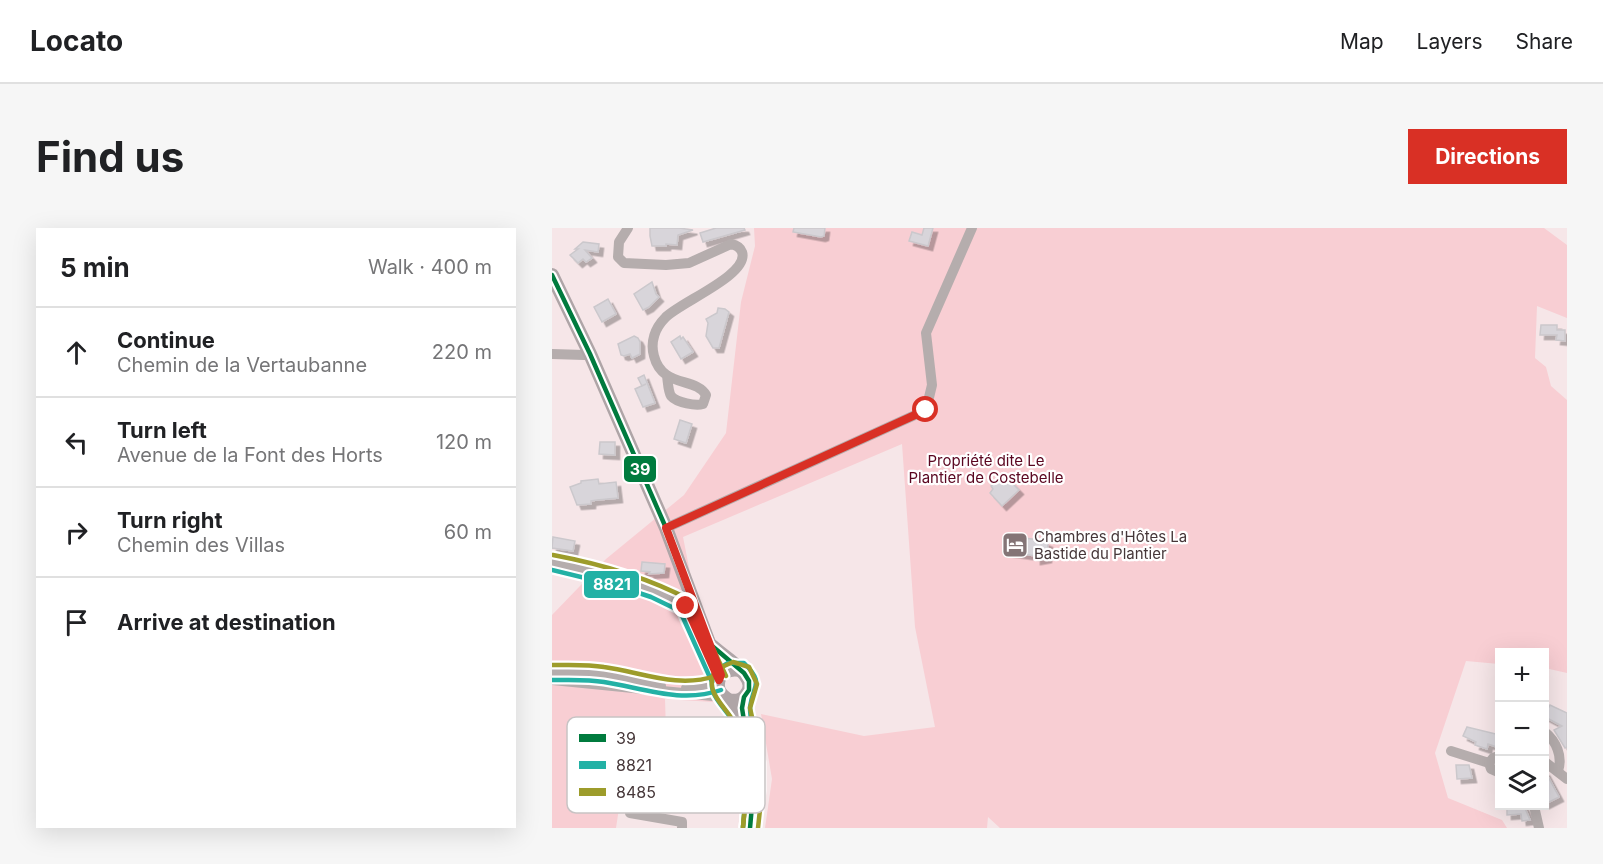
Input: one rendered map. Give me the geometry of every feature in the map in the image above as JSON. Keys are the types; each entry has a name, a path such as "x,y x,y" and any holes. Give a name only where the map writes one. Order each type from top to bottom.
{"main road":[{"path":"552,275 590,354 666,528 711,645 719,679 719,692 733,705 740,717"},
{"path":"711,645 749,681 749,690 742,708 743,717"},
{"path":"719,679 730,670 740,670"},
{"path":"725,698 734,701 744,698"},
{"path":"750,828 751,813"}],"street":[{"path":"628,228 618,245 618,257 624,263 666,265 689,263 731,244 738,246 742,253 742,261 736,269 708,291 666,316 657,328 652,343 654,358 658,367 667,376"},
{"path":"666,528 926,410 932,385 926,333 972,228"},
{"path":"552,354 590,354"},
{"path":"552,562 625,579 686,606 719,679 710,686 683,689 604,674 552,672"},
{"path":"552,680 725,698"},
{"path":"1549,736 1559,752 1563,775"},
{"path":"1451,751 1489,763"},
{"path":"1489,763 1498,756"},
{"path":"1489,763 1491,769 1495,771"},
{"path":"1549,765 1563,775"},
{"path":"1535,810 1539,828"},
{"path":"630,813 682,822 682,828"}],"green space":[{"name":"Propriété dite Le Plantier de Costebelle","path":"754,228 1544,228 1567,245 1567,318 1537,306 1535,358 1546,367 1551,386 1567,400 1567,673 1549,669 1549,648 1495,648 1495,664 1466,661 1435,753 1448,798 1502,820 1507,828 1000,828 988,817 987,828 765,828 772,779 765,738 765,717 762,717 761,714 864,736 935,727 915,627 902,444 683,537 712,683 721,705 713,702 665,699 666,717 567,717 567,813 618,813 616,828 552,828 552,615 606,559 684,495 726,433 741,302 755,246"}],"building":[{"path":"650,228 693,230 678,235 677,245 652,246"},
{"path":"716,228 744,228 745,230 703,242 700,233"},
{"path":"794,228 825,228 824,236 793,232"},
{"path":"924,228 933,228 928,246 909,241 912,232 922,235"},
{"path":"583,242 599,244 598,252 585,250 592,258 586,262 583,259 578,263 570,255"},
{"path":"652,282 659,297 643,310 634,294"},
{"path":"608,299 616,314 602,322 594,307"},
{"path":"718,308 729,312 719,348 713,348 706,336 708,323 706,319 717,313"},
{"path":"1541,325 1557,325 1557,330 1565,330 1565,341 1556,340 1557,335 1540,335"},
{"path":"634,336 640,342 640,354 632,358 630,354 621,355 618,344"},
{"path":"680,336 693,352 681,359 671,342"},
{"path":"644,375 655,403 643,407 635,389 642,386 638,378"},
{"path":"680,420 692,424 686,443 674,439"},
{"path":"600,442 615,442 615,455 599,454"},
{"path":"1006,477 1019,490 1002,506 990,493 993,489 991,486 1000,478 1002,481"},
{"path":"598,479 599,484 616,482 618,498 577,505 570,487 581,481"},
{"path":"1007,536 1048,543 1047,558 1036,560 1036,556 1006,552"},
{"path":"553,537 575,541 573,551 552,548"},
{"path":"642,562 665,564 664,573 649,574 650,572 641,571"},
{"path":"1550,705 1567,713 1567,747 1565,748 1554,730 1562,726 1549,719"},
{"path":"1467,727 1495,734 1495,746 1488,744 1487,749 1475,745 1476,742 1463,736"},
{"path":"1456,765 1469,765 1472,778 1457,779"},
{"path":"1549,778 1559,797 1549,802"},
{"path":"1507,810 1526,810 1530,820 1522,821 1521,814 1507,815"}],"transit line":[{"name":"39","path":"552,275 590,354 666,528 711,645 744,673 749,681 749,690 744,697 742,708 743,717"},
{"name":"8485","path":"553,555 623,572 690,600 726,676"},
{"name":"8821","path":"552,570 618,586 651,597 680,611 712,682"},
{"name":"8485","path":"731,717 714,693 712,678 715,670 733,662 749,667 757,684 750,708 752,717"},
{"name":"8821","path":"730,717 718,701 712,687 715,671 728,663 744,663 756,680 751,699 751,717"},
{"name":"8485","path":"552,665 598,666 687,681 715,676"},
{"name":"8821","path":"552,680 598,681 677,695 706,694 721,690"},
{"name":"8821","path":"743,827 744,813"},
{"name":"8485","path":"743,827 744,813"},
{"name":"8485","path":"743,827 744,813"},
{"name":"39","path":"750,828 751,813"},
{"name":"8485","path":"758,828 760,813"}],"place":[{"name":"Chambres d'Hôtes La Bastide du Plantier","path":"1015,545"}],"route":[{"path":"686,606 719,680 721,675 711,645 666,528 926,410"}]}
